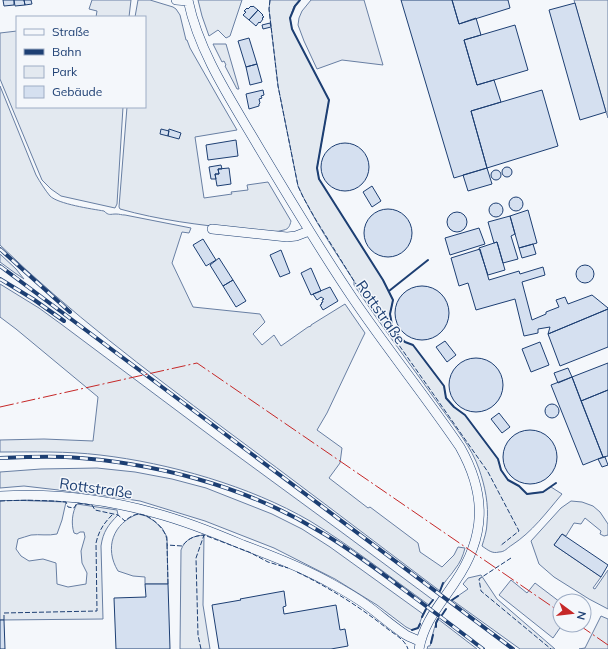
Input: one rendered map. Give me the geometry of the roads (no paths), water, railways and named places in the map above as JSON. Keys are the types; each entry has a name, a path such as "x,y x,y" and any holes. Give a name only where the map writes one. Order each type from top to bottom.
{"street":[{"path":"176,0 188,1"},
{"name":"Rottstraße","path":"0,496 60,496 86,499 128,506 180,520 266,553 330,583 364,604 419,645 429,619 456,582 473,549 479,524 479,501 472,471 460,447 354,300 308,231 214,69 199,37 188,1"},
{"path":"212,229 287,237 296,236 308,231"}],"railway":[{"path":"0,249 70,312"},
{"path":"0,266 513,649"},
{"path":"0,279 33,299 64,321"},
{"path":"0,458 66,457 132,464 197,479 260,501 290,515 341,544 483,649"}]}
